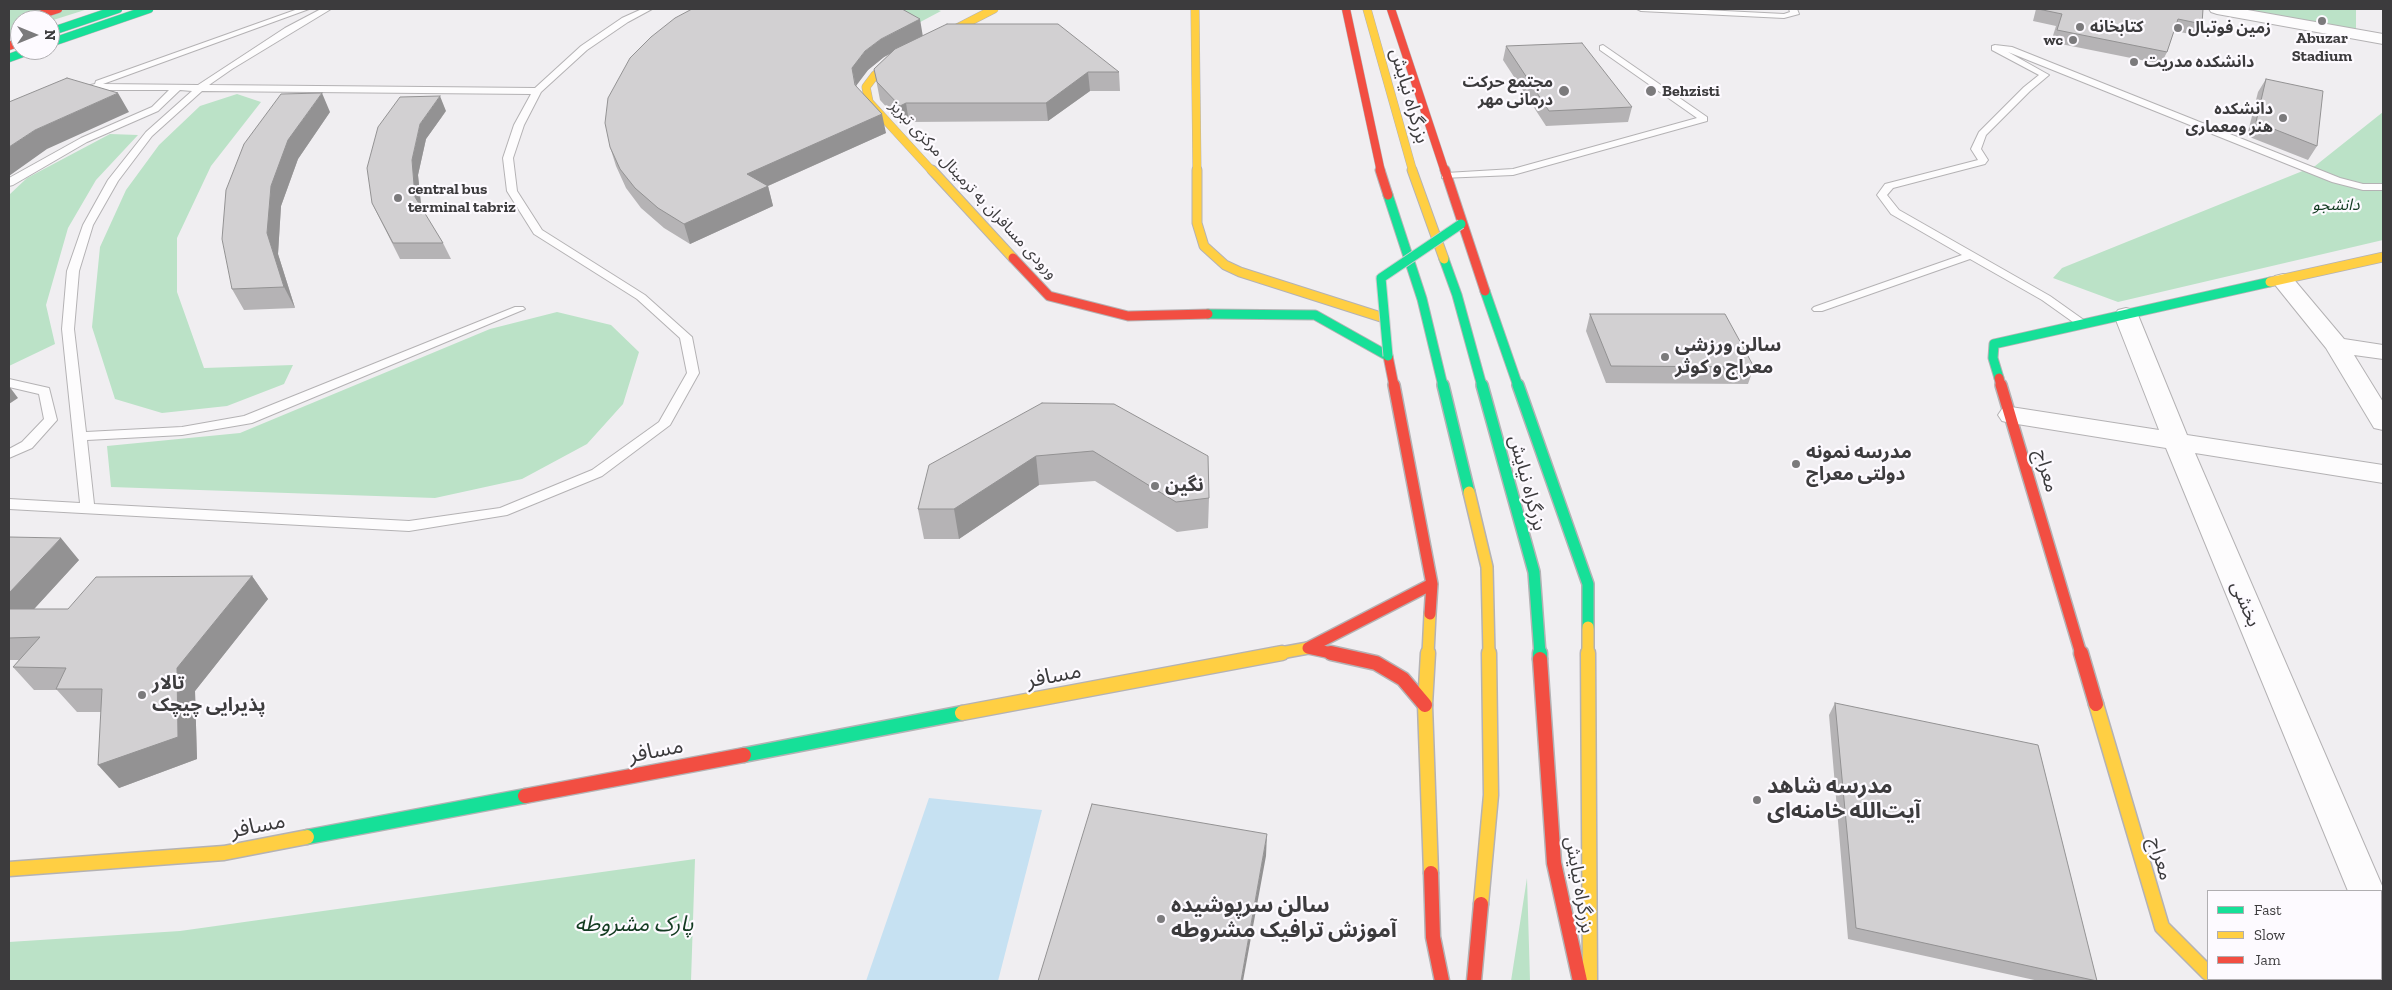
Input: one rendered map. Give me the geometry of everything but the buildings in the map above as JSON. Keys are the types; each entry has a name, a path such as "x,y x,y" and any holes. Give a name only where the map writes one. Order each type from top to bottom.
{"main road":[{"path":"60,29 118,9"},
{"path":"60,40 148,9"},
{"name":"ورودی مسافران به ترمینال مرکزی تبریز","path":"994,9 891,62 875,74 866,87 869,102 1049,296 1128,316 1270,313 1315,315 1388,356"},
{"path":"1195,9 1197,224 1204,246 1226,265 1240,272 1384,318"},
{"path":"1346,9 1377,159 1422,299 1487,567 1491,795 1474,981"},
{"name":"بزرگراه نیایش","path":"1367,9 1408,158 1457,295 1534,572 1554,863 1580,981"},
{"name":"بزرگراه نیایش","path":"1391,9 1462,224 1588,584 1590,981"},
{"path":"1442,981 1433,937 1425,706 1432,584 1388,356 1381,278 1462,224"},
{"name":"معراج","path":"2207,972 2162,927 1993,358 1994,344 2283,281 2383,257"},
{"path":"1308,648 1432,584"},
{"path":"1308,648 1376,662 1403,679 1425,706"},
{"name":"مسافر","path":"9,869 224,853 1308,648"}],"street":[{"path":"2217,9 2383,38"},
{"path":"2283,281 2336,345 2383,422"},
{"name":"بخشی","path":"2126,315 2176,442 2366,890"},
{"path":"2336,345 2383,352"},
{"path":"2011,415 2383,474"}],"lane":[{"path":"74,92 305,9"},
{"path":"88,509 68,328 73,271 88,225 113,180 149,134 200,88 254,51 327,9"},
{"path":"9,504 409,526 502,512 597,473 664,425 693,374 686,337 641,297 538,232 512,191 508,158 519,125 537,91 584,48 625,20 648,9"},
{"path":"1641,9 1784,16 1795,14 1793,9"},
{"path":"2084,325 2046,298 1895,212 1882,195 1889,186 1897,183 1982,162 1983,160 1976,149 1982,134 2027,89 2045,75 1995,48 1998,47 2336,180 2363,187 2383,186"},
{"path":"1446,176 1512,172 1704,119 1603,48"},
{"path":"90,86 537,91"},
{"path":"9,184 18,176 84,140 155,109 177,88"},
{"path":"1818,309 1971,255"},
{"path":"80,436 182,431 247,420 519,309"},
{"path":"9,383 45,391 50,420 27,445 9,454"}],"green space":[{"path":"9,9 88,9 60,18 60,10 10,10 9,35"},
{"path":"898,9 935,9 941,11 909,28"},
{"name":"Abuzar Stadium","path":"2219,9 2356,9 2356,34"},
{"path":"237,94 261,102 211,166 177,238 177,292 204,368 293,365 284,384 227,406 162,413 115,399 92,327 100,247 126,190 159,145 200,106"},
{"name":"دانشجو","path":"2383,112 2383,240 2118,302 2053,278 2062,268 2315,166"},
{"path":"110,134 138,135 96,180 68,228 46,305 55,344 9,366 9,195 27,178"},
{"path":"557,312 611,325 639,352 623,404 587,444 522,479 435,498 111,487 107,446 240,433 490,329"},
{"name":"پارک مشروطه","path":"695,859 691,981 9,981 9,942 180,931"},
{"path":"1527,878 1530,981 1511,981"}],"water":[{"path":"929,798 1042,810 998,981 866,981"}],"traffic: fast":[{"path":"60,29 118,9"},
{"path":"60,40 149,9"},
{"path":"1388,195 1422,299 1469,492"},
{"path":"1388,356 1381,278 1461,224"},
{"path":"1444,259 1457,295 1534,572 1540,659"},
{"path":"1999,378 1993,358 1994,344 2270,282"},
{"path":"1485,291 1588,584 1588,627"},
{"path":"1208,314 1270,313 1315,315 1388,356"},
{"path":"744,755 962,713"},
{"path":"307,837 525,796"}],"traffic: slow":[{"path":"994,9 891,62 875,75 866,87 869,102 1013,258"},
{"path":"1195,9 1197,223 1204,246 1225,265 1240,272 1384,318"},
{"path":"1367,9 1408,158 1444,259"},
{"path":"2270,282 2383,257"},
{"path":"1469,492 1487,567 1491,795 1481,904"},
{"path":"1430,614 1425,705 1431,873"},
{"path":"1588,627 1590,981"},
{"path":"962,713 1308,648"},
{"path":"2096,704 2162,927 2207,972"},
{"path":"9,869 224,853 307,837"}],"traffic: jam":[{"path":"1346,9 1377,159 1388,195"},
{"path":"1391,9 1485,291"},
{"path":"1013,258 1049,296 1128,316 1208,314"},
{"path":"1388,356 1432,584 1430,614"},
{"path":"1999,378 2096,704"},
{"path":"1425,705 1403,679 1376,663 1308,648 1432,584"},
{"path":"1540,659 1554,863 1580,981"},
{"path":"525,796 744,755"},
{"path":"1431,873 1433,937 1442,981"},
{"path":"1474,981 1481,904"}],"place":[{"name":"Abuzar Stadium","path":"2322,21"},
{"name":"کتابخانه","path":"2080,27"},
{"name":"زمین فوتبال","path":"2178,28"},
{"name":"wc","path":"2073,40"},
{"name":"دانشکده مدریت","path":"2134,62"},
{"name":"مجتمع حرکت درمانی مهر","path":"1564,91"},
{"name":"Behzisti","path":"1651,91"},
{"name":"دانشکده هنر ومعماری","path":"2283,118"},
{"name":"central bus terminal tabriz","path":"398,198"},
{"name":"سالن ورزشی معراج و کوثر","path":"1665,357"},
{"name":"مدرسه نمونه دولتی معراج","path":"1796,464"},
{"name":"نگین","path":"1155,486"},
{"name":"تالار پذیرایی چیچک","path":"142,695"},
{"name":"مدرسه شاهد آیت‌الله خامنه‌ای","path":"1757,800"},
{"name":"سالن سرپوشیده آموزش ترافیک مشروطه","path":"1161,919"}]}
